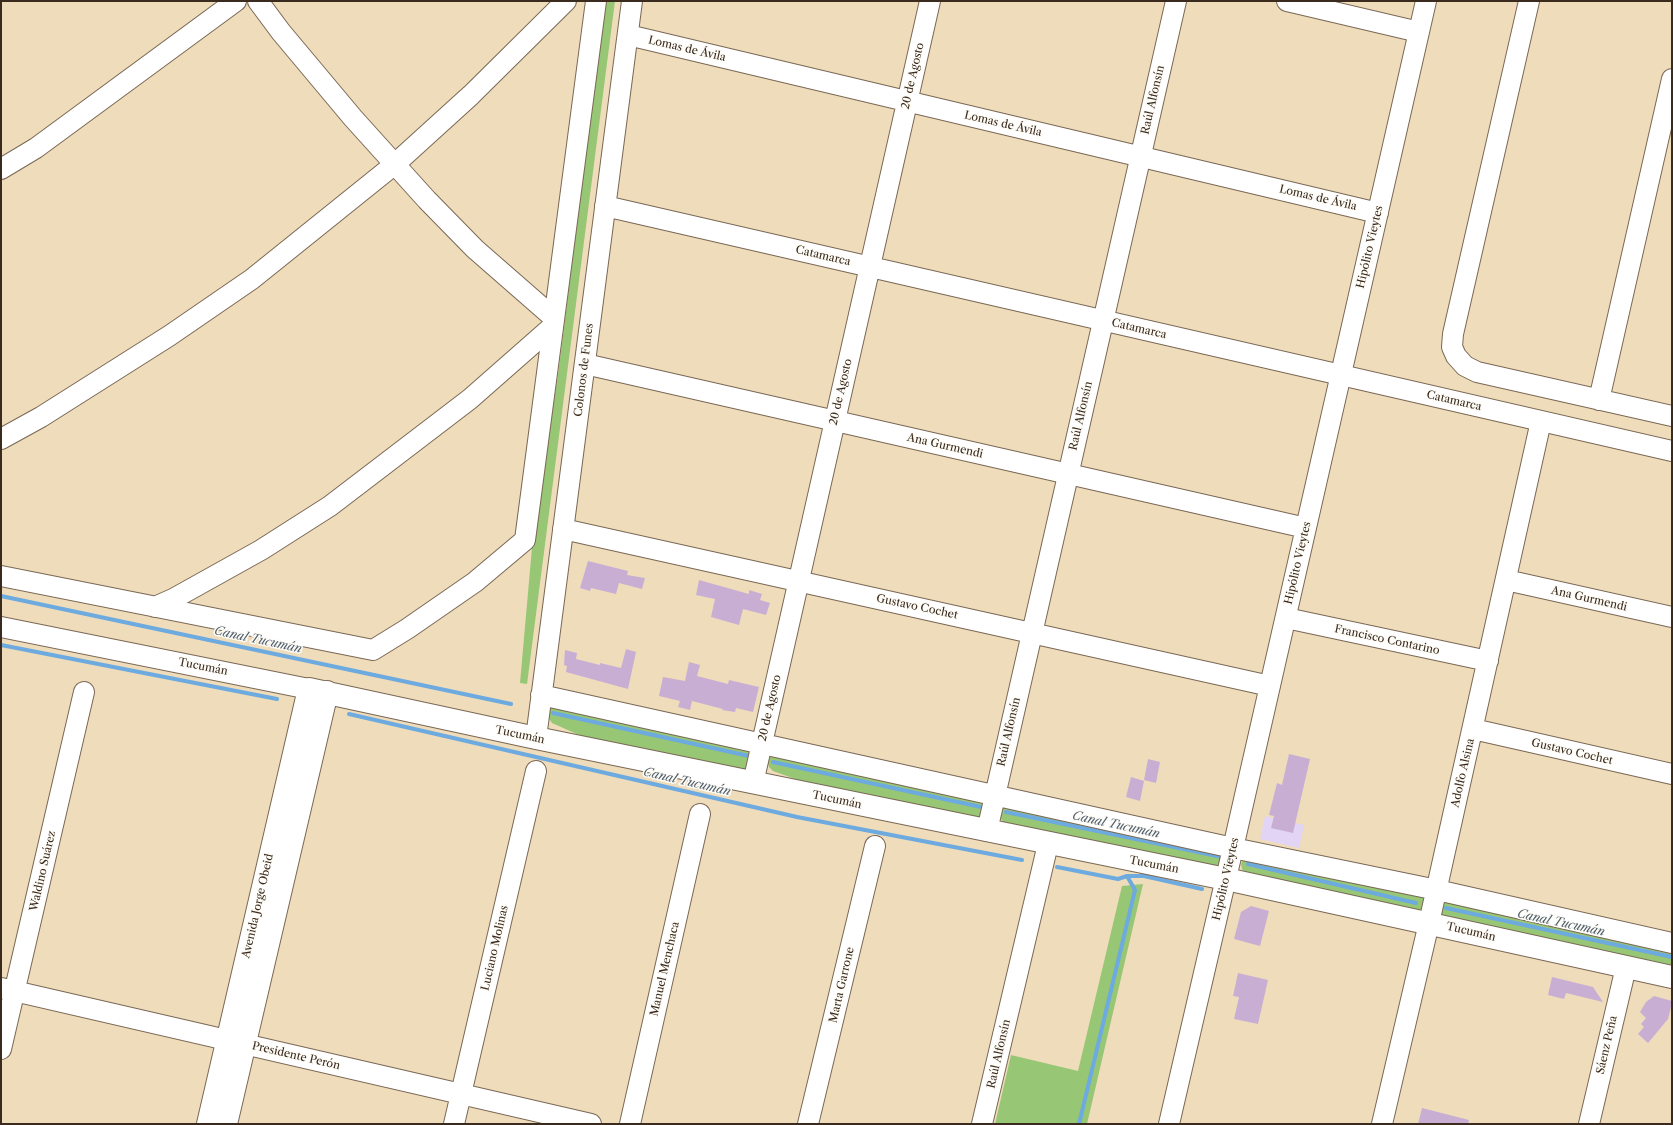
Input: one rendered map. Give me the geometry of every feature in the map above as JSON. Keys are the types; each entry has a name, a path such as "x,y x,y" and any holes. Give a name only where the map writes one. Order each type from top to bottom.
{"main road":[{"name":"Tucumán","path":"318,690 536,738 1048,844 1226,879 1672,977"},
{"name":"Avenida Jorge Obeid","path":"208,1124 236,1042 318,690"},
{"name":"Avenida Jorge Obeid","path":"226,1124 236,1042"}],"street":[{"path":"1,170 48,138 236,1"},
{"path":"258,1 281,32 353,118 395,164 475,249 554,322"},
{"path":"1,438 41,417 169,336 252,279 395,164 471,95 566,1"},
{"path":"1,576 374,650 474,582 525,540 596,1"},
{"name":"Colonos de Funes","path":"536,738 632,1"},
{"name":"20 de Agosto","path":"753,783 930,1"},
{"name":"Raúl Alfonsín","path":"987,831 1176,1"},
{"path":"1287,1 1419,32"},
{"name":"Hipólito Vieytes","path":"1169,1124 1426,1"},
{"path":"1529,1 1453,334 1452,347 1456,356 1465,366 1477,372 1672,416"},
{"name":"Lomas de Ávila","path":"628,35 1378,212"},
{"path":"1599,400 1672,79"},
{"name":"Catamarca","path":"605,206 1672,451"},
{"path":"155,607 173,599 255,554 330,506 470,399 554,322"},
{"name":"Ana Gurmendi","path":"585,364 1306,528"},
{"name":"Adolfo Alsina","path":"1382,1124 1437,890 1541,421"},
{"name":"Gustavo Cochet","path":"563,529 1270,686"},
{"name":"Ana Gurmendi","path":"1506,580 1672,618"},
{"name":"Francisco Contarino","path":"1286,618 1488,661"},
{"name":"Tucumán","path":"1,627 318,690"},
{"name":"Waldino Suárez","path":"1,1049 8,990 84,692"},
{"path":"541,695 1233,848 1437,890 1672,943"},
{"name":"Gustavo Cochet","path":"1473,729 1672,774"},
{"name":"Luciano Molinas","path":"454,1124 536,771"},
{"name":"Manuel Menchaca","path":"630,1124 700,814"},
{"name":"Raúl Alfonsín","path":"982,1124 1048,844"},
{"name":"Marta Garrone","path":"808,1124 875,846"},
{"name":"Sáenz Peña","path":"1589,1124 1626,967"},
{"name":"Presidente Perón","path":"8,990 591,1124"}],"shaded area":[{"path":"1265,816 1304,825 1299,848 1260,839"}],"green space":[{"path":"605,1 615,1 527,684 520,683 534,525 558,375"},
{"path":"550,706 753,752 748,769 739,772 588,739 552,723 548,717 547,710"},
{"path":"770,754 987,799 982,819 809,784 773,771 769,767 767,759"},
{"path":"1010,804 1225,852 1222,868 1005,825 1000,817 1002,809"},
{"path":"1244,858 1425,896 1426,908 1421,911 1246,874 1242,869 1241,864"},
{"path":"1143,884 1087,1124 995,1124 1011,1055 1078,1071 1122,886"},
{"path":"1445,900 1672,947 1672,965 1628,959 1442,916 1440,905"}],"building":[{"path":"588,561 628,571 627,575 645,578 642,589 619,583 616,594 591,588 590,591 580,588"},
{"path":"699,580 749,594 749,590 762,594 760,600 770,603 766,615 743,609 739,625 711,617 715,599 696,595"},
{"path":"626,649 636,652 628,689 566,672 567,666 564,665 565,650 577,653 576,659 621,668"},
{"path":"689,662 700,665 697,676 728,684 729,680 759,687 753,712 736,708 735,712 722,710 723,709 692,701 690,710 678,707 680,701 659,696 663,677 685,681"},
{"path":"1289,754 1310,759 1293,833 1271,828 1274,816 1269,815 1277,783 1282,785"},
{"path":"1148,759 1160,762 1156,783 1144,780"},
{"path":"1131,777 1144,781 1140,801 1126,797"},
{"path":"1251,906 1269,911 1260,946 1234,939 1241,912"},
{"path":"1238,973 1268,980 1258,1024 1234,1019 1239,997 1233,996"},
{"path":"1552,977 1593,987 1603,1002 1566,993 1564,999 1548,995"},
{"path":"1654,996 1672,1001 1672,1003 1668,1019 1648,1043 1638,1034 1644,1027 1641,1024 1646,1018 1640,1012 1646,1002"},
{"path":"1422,1108 1469,1120 1468,1124 1418,1124"}],"waterway":[{"name":"Canal Tucumán","path":"1,596 511,704"},
{"name":"Canal Tucumán","path":"1,645 277,699"},
{"name":"Canal Tucumán","path":"553,713 749,756"},
{"name":"Canal Tucumán","path":"349,714 797,817 1022,860"},
{"name":"Canal Tucumán","path":"773,762 981,807"},
{"name":"Canal Tucumán","path":"1006,812 1222,857"},
{"name":"Canal Tucumán","path":"1248,864 1416,903"},
{"name":"Canal Tucumán","path":"1057,867 1118,879 1127,876 1144,876 1202,889"},
{"path":"1079,1124 1135,890 1127,876"},
{"name":"Canal Tucumán","path":"1446,908 1672,957"}]}
